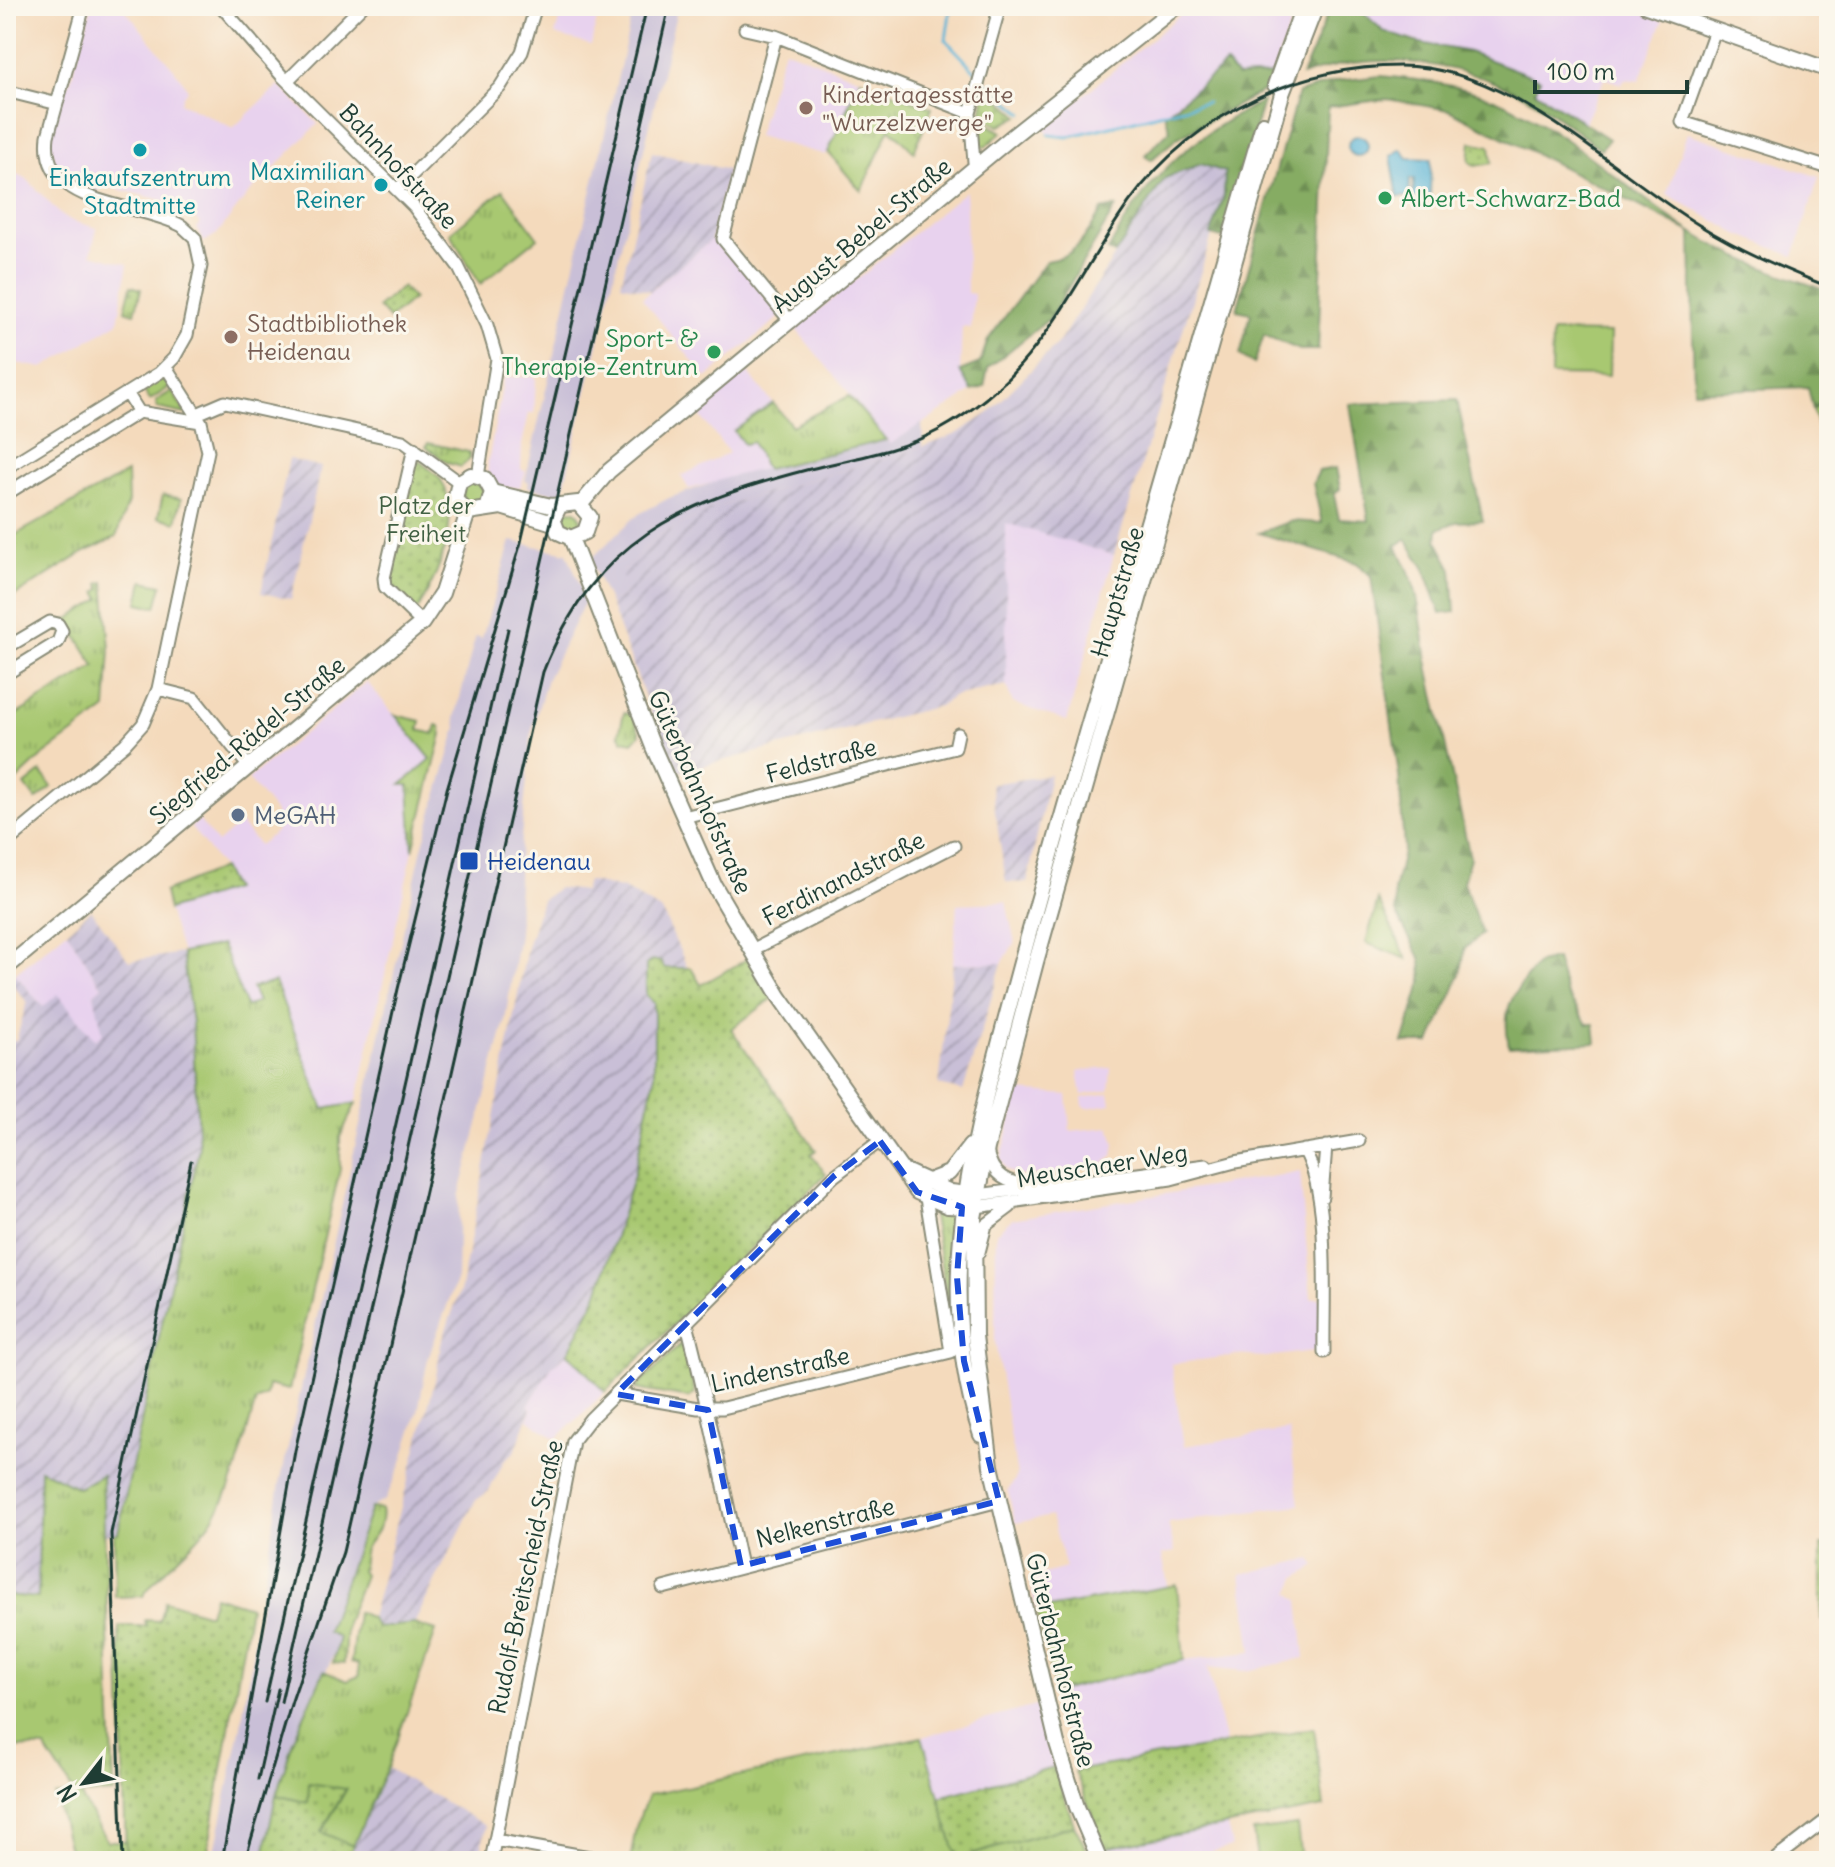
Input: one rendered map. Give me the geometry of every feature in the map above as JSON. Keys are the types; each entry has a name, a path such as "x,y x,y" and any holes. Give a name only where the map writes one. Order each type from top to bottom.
{"main road":[{"name":"August-Bebel-Straße","path":"581,504 609,471 1037,116 1177,6"},
{"name":"Hauptstraße","path":"970,1201 980,1143 1026,944 1194,357 1283,57 1303,6"},
{"name":"Hauptstraße","path":"980,1143 1036,962 1282,94 1316,6"},
{"path":"1646,6 1714,33 1829,70"},
{"path":"467,476 478,476 488,482 490,499 479,512 468,512 455,500 459,482 467,476"},
{"path":"490,499 559,507 570,501 581,504 588,512 590,523 581,536 571,538 558,532 553,523 490,499"},
{"path":"553,523 559,507"},
{"name":"Siegfried-Rädel-Straße","path":"6,968 422,623 442,593 468,512"},
{"name":"Güterbahnhofstraße","path":"571,538 714,885 779,996 917,1192 926,1198"},
{"path":"926,1182 949,1173 980,1143"},
{"name":"Güterbahnhofstraße","path":"899,1167 970,1201"},
{"path":"926,1198 970,1201"},
{"name":"Güterbahnhofstraße","path":"970,1201 975,1336 991,1466"},
{"name":"Güterbahnhofstraße","path":"970,1201 957,1277 964,1361 976,1421 991,1466 1057,1743 1077,1807 1100,1861"}],"street":[{"path":"6,468 166,367 182,345 201,266 195,238 170,219 77,193 62,184 46,151 54,103 84,6"},
{"name":"Bahnhofstraße","path":"221,6 287,81 397,190 458,266 495,345 498,373 478,476"},
{"path":"287,81 362,6"},
{"path":"397,190 500,87 522,52 536,6"},
{"path":"977,166 974,162 970,113 1000,6"},
{"path":"745,29 776,36 970,113"},
{"path":"1714,33 1682,122 1829,168"},
{"path":"776,36 723,239 791,322"},
{"path":"6,91 54,103"},
{"path":"6,843 125,744 143,724 158,689 208,451 199,418 166,367"},
{"path":"127,393 139,412"},
{"path":"6,494 139,412 199,418 225,402 403,441 459,482"},
{"path":"414,448 384,578 385,587 422,623"},
{"path":"6,648 50,622 58,624 62,631 58,642 6,674"},
{"path":"158,689 194,698 249,767"},
{"name":"Feldstraße","path":"684,817 955,748 958,734"},
{"name":"Ferdinandstraße","path":"752,950 954,846"},
{"name":"Rudolf-Breitscheid-Straße","path":"491,1861 573,1441 834,1176 880,1141"},
{"name":"Meuschaer Weg","path":"970,1201 1056,1185 1235,1162 1359,1141"},
{"path":"980,1143 993,1169 1003,1180 1023,1185 1056,1185"},
{"path":"1320,1205 1328,1159 1326,1146"},
{"path":"1304,1150 1316,1178 1320,1205 1324,1352"},
{"name":"Meuschaer Weg","path":"970,1201 1023,1201 1171,1179 1235,1162"},
{"name":"Lindenstraße","path":"616,1394 708,1409 951,1352 926,1198"},
{"path":"974,1292 986,1225 998,1213 1023,1201"},
{"path":"687,1324 741,1566"},
{"name":"Nelkenstraße","path":"663,1588 999,1501"},
{"path":"1773,1861 1829,1818"},
{"path":"495,1840 587,1859 612,1861"}],"highlighted area":[{"path":"880,1141 917,1192 962,1207 957,1277 964,1361 999,1501 741,1566 708,1410 616,1394 834,1176"}],"shaded area":[{"path":"92,6 122,6 182,79 187,89 180,102 233,128 279,85 318,124 248,194 217,234 204,242 196,228 201,223 166,201 101,185 99,191 77,193 62,184 48,136 56,107 71,79"},
{"path":"563,6 600,6 591,45 555,35"},
{"path":"634,6 678,6 562,495 528,487 529,482 525,481"},
{"path":"1191,6 1297,6 1272,75 1237,77 1226,65 1165,114 1067,138 1049,135 1044,128"},
{"path":"1357,6 1626,6 1663,21 1639,81 1626,79 1621,84 1605,78 1585,123 1535,91 1539,78 1383,31"},
{"name":"Kindertagesstätte \"Wurzelzwerge\"","path":"784,49 860,79 826,155 757,136"},
{"path":"1687,133 1819,177 1794,256 1738,234 1667,194"},
{"path":"652,152 728,170 711,240 650,291 621,284"},
{"path":"1201,164 1225,171 1224,196 1114,555 1006,523 1006,685 954,696 939,706 674,773 609,602 624,596 621,573 656,537 711,509 923,447 957,434 989,413 1059,342 1165,178"},
{"path":"6,172 26,178 59,213 72,221 97,228 91,254 128,264 118,322 43,368 6,361"},
{"path":"966,191 967,293 974,294 971,328 962,327 960,371 972,391 891,445 796,329"},
{"path":"711,240 720,240 781,316 706,378 642,298"},
{"path":"745,369 773,403 734,431 752,442 766,469 689,489 681,476 729,453 695,409"},
{"path":"504,377 536,377 534,413 529,413 522,444 521,469 526,472 520,487 499,488 488,471"},
{"path":"922,423 923,447 711,509 656,537 622,572 624,596 609,602 590,560 637,515 669,498 729,477 886,440 891,444"},
{"path":"289,459 321,467 291,599 261,593"},
{"path":"1006,522 1114,555 1067,721 1013,703 1006,685"},
{"path":"511,541 567,553 586,599 547,679 532,730 518,867 519,934 505,1020 459,1197 457,1278 428,1358 418,1411 401,1465 385,1500 371,1508 327,1631 339,1637 337,1648 293,1741 276,1795 263,1861 213,1861 241,1725 280,1483 422,848 457,727 455,718 472,649 476,636 482,638"},
{"path":"367,682 431,759 402,785 409,785 413,850 356,1103 324,1109 275,982 252,988 258,1003 246,1007 222,945 182,953 168,910 232,889 226,873 191,827 199,820 217,843 240,823 259,845 277,831 276,813 248,779"},
{"path":"1050,775 1027,883 1006,882 991,784"},
{"path":"587,881 624,889 662,911 688,969 663,968 662,962 646,995 654,1003 654,1080 634,1175 598,1293 568,1353 552,1366 528,1406 531,1408 515,1452 505,1459 489,1491 475,1501 414,1624 377,1628 371,1618 436,1377 441,1344 461,1288 527,947 542,900 558,888 584,891"},
{"path":"1006,902 1015,943 1002,963 953,964 957,904"},
{"path":"91,910 129,961 182,953 192,1022 199,1148 118,1534 104,1534 102,1475 38,1599 6,1595 6,1039 16,1041 27,1002 8,979 15,974 43,1007 58,994 95,1040 103,1034 94,994 102,987 67,931"},
{"path":"67,931 102,987 94,994 104,1034 95,1040 43,1007 15,974"},
{"path":"1002,963 963,1091 939,1085 953,964"},
{"path":"1111,1068 1109,1090 1082,1095 1078,1071"},
{"path":"1018,1091 1067,1095 1070,1131 1110,1127 1115,1143 1113,1156 1102,1165 1049,1174 1017,1176 1006,1169 1001,1160"},
{"path":"1109,1093 1111,1104 1087,1108 1083,1105 1082,1098"},
{"path":"1300,1172 1311,1298 1320,1298 1321,1350 1266,1357 1237,1355 1171,1364 1184,1446 1289,1430 1299,1505 1168,1523 1175,1552 1162,1554 1168,1586 1037,1610 1029,1578 1066,1568 1051,1516 1015,1523 1008,1491 1017,1476 995,1341 996,1233 1012,1219"},
{"path":"568,1353 605,1392 556,1439 528,1419 531,1408 528,1406 552,1366"},
{"path":"1311,1559 1316,1566 1297,1578 1290,1593 1299,1600 1305,1658 1246,1671 1208,1667 1226,1744 1075,1771 1055,1692 1184,1660 1252,1652 1241,1574"},
{"path":"1039,1705 1054,1767 939,1797 922,1737"},
{"path":"387,1768 486,1826 479,1861 347,1861"},
{"path":"1227,1824 1232,1847 1195,1856 1196,1861 1111,1861 1105,1848"}],"green space":[{"path":"1331,6 1357,6 1383,31 1415,42 1469,52 1540,79 1535,91 1609,139 1601,149 1519,93 1440,66 1384,61 1356,63 1302,76"},
{"path":"1226,64 1237,77 1272,75 1270,87 1177,138 1151,160 1145,155 1170,130 1165,114"},
{"path":"1381,76 1447,85 1479,93 1510,106 1580,149 1706,241 1757,265 1829,291 1829,394 1813,410 1808,387 1694,391 1691,232 1449,110 1387,99 1328,107 1318,350 1300,350 1264,335 1254,364 1240,355 1251,313 1237,310 1298,93 1337,81"},
{"path":"860,79 932,108 914,152 890,128 861,191 828,152"},
{"path":"986,87 1019,116 1000,126 981,115"},
{"path":"1263,101 1223,238 1211,235 1224,196 1225,172 1201,164 1165,178 1115,254 1108,251 1138,202 1172,162 1213,129"},
{"path":"982,121 1002,132 985,147 980,144"},
{"path":"1471,142 1490,146 1492,163 1475,166 1469,161"},
{"path":"503,190 538,238 480,284 450,233"},
{"path":"1116,207 1050,318 988,368 984,387 972,391 960,371 980,363 988,340 1046,261 1074,250 1102,210"},
{"path":"131,286 141,289 135,313 125,310"},
{"path":"402,287 413,299 389,319 378,307"},
{"path":"1552,332 1610,333 1609,376 1551,375"},
{"path":"159,379 173,385 150,400 142,388"},
{"path":"172,391 186,414 157,408 156,401"},
{"path":"1829,394 1829,469 1813,410"},
{"path":"849,396 886,440 766,469 752,442 744,444 734,431 773,403 792,426"},
{"path":"1457,400 1483,521 1456,522 1438,529 1437,541 1452,569 1455,612 1441,614 1424,567 1406,539 1396,546 1416,592 1429,670 1470,858 1463,882 1482,934 1464,949 1456,985 1430,1043 1403,1043 1422,981 1421,959 1396,913 1394,891 1404,848 1399,775 1371,576 1357,563 1259,533 1291,521 1322,523 1313,483 1319,471 1336,468 1340,489 1334,495 1339,519 1369,521 1350,404"},
{"path":"428,443 469,452 470,459 461,467 448,463 426,447"},
{"name":"Platz der Freiheit","path":"419,461 442,482 450,512 440,564 418,609 412,610 389,586 390,564 413,464"},
{"path":"127,473 128,502 116,537 85,552 6,601 6,540"},
{"path":"473,483 481,486 484,494 481,502 473,505 465,502 462,494 465,486"},
{"path":"163,495 181,499 176,522 158,517"},
{"path":"571,510 578,513 581,520 578,527 571,530 564,527 561,520 564,513"},
{"path":"143,581 162,585 156,607 138,603"},
{"path":"104,582 110,649 106,709 41,757 6,790 6,721 95,666 67,620 101,599 97,592 101,589 99,584"},
{"path":"624,713 633,715 640,734 633,742 623,740 619,734"},
{"path":"395,715 421,721 419,730 434,734 437,725 440,726 442,734 413,850 409,785 401,785 431,759"},
{"path":"41,772 52,787 36,800 25,785"},
{"path":"222,868 233,889 168,910 164,892"},
{"path":"1378,900 1407,959 1366,943"},
{"path":"222,945 246,1007 258,1002 252,988 275,982 324,1109 356,1103 340,1137 340,1169 289,1390 268,1385 266,1396 256,1401 228,1490 206,1528 143,1596 115,1597 114,1534 118,1533 199,1148 192,1022 182,953"},
{"path":"747,959 772,999 731,1029 816,1150 811,1154 826,1174 605,1392 568,1353 598,1293 634,1175 654,1080 654,1003 646,995 646,965 652,960 662,962 664,968 691,968 701,985"},
{"path":"1556,959 1566,993 1587,1024 1594,1024 1596,1043 1509,1047 1507,1021 1511,1001 1538,963"},
{"path":"931,1205 947,1212 955,1227 952,1279 956,1351"},
{"path":"683,1342 695,1393 689,1398 635,1389"},
{"path":"40,1469 78,1488 102,1475 114,1793 80,1795 107,1841 126,1841 126,1855 153,1857 152,1861 72,1861 55,1796 75,1794 45,1748 6,1747 6,1595 38,1598"},
{"path":"371,1508 381,1509 381,1520 364,1551 361,1571 364,1575 346,1623 344,1664 333,1663 339,1637 327,1632"},
{"path":"1829,1535 1829,1647 1828,1620 1821,1620 1821,1545 1828,1545"},
{"path":"1177,1585 1184,1660 1055,1692 1037,1610"},
{"path":"214,1596 250,1607 206,1861 152,1861 152,1857 126,1855 119,1626 146,1626 145,1620 159,1621 165,1601 209,1614"},
{"path":"357,1612 371,1618 377,1628 414,1624 436,1631 387,1768 353,1846 321,1833 346,1790 308,1803 276,1795 293,1741 324,1671 347,1681 359,1676 358,1664 351,1662"},
{"path":"1314,1728 1324,1807 1105,1848 1075,1771"},
{"path":"922,1737 957,1859 1074,1825 1093,1861 630,1861 636,1827 648,1795"},
{"path":"1054,1767 1074,1825 957,1859 939,1797"},
{"path":"309,1783 346,1789 321,1832 353,1846 347,1861 263,1861 276,1795 308,1803"},
{"path":"1297,1825 1300,1853 1257,1859 1253,1831"}],"water":[{"path":"1358,136 1365,139 1368,146 1365,153 1358,156 1351,153 1348,146 1351,139"},
{"path":"1401,149 1408,158 1431,159 1430,198 1413,198 1414,179 1410,179 1409,197 1398,197 1391,156"}],"waterway":[{"path":"951,6 946,40 978,74"},
{"path":"983,80 1023,113"},
{"path":"1049,135 1067,137 1207,102"}],"railway":[{"path":"222,1861 295,1451 398,989 447,789 521,542 647,6"},
{"path":"281,1702 669,6"},
{"path":"246,1857 292,1701 343,1552 543,672 564,626 589,589 616,558 647,533 720,496 908,444 939,430 971,410 1022,363 1043,337 1117,220 1142,186 1171,155 1203,129 1239,107 1276,89 1316,77 1358,69 1400,66 1441,71 1481,83 1558,125 1699,225 1763,259 1829,287"},
{"path":"265,1702 508,629"},
{"path":"123,1861 111,1533 191,1161"},
{"path":"258,1779 278,1689"}],"place":[{"name":"Kindertagesstätte \"Wurzelzwerge\"","path":"806,108"},
{"name":"Einkaufszentrum Stadtmitte","path":"140,150"},
{"name":"Maximilian Reiner","path":"381,185"},
{"name":"Albert-Schwarz-Bad","path":"1385,198"},
{"name":"Stadtbibliothek Heidenau","path":"231,337"},
{"name":"Sport- & Therapie-Zentrum","path":"714,352"},
{"name":"MeGAH","path":"238,815"},
{"name":"Heidenau","path":"469,861"}]}
